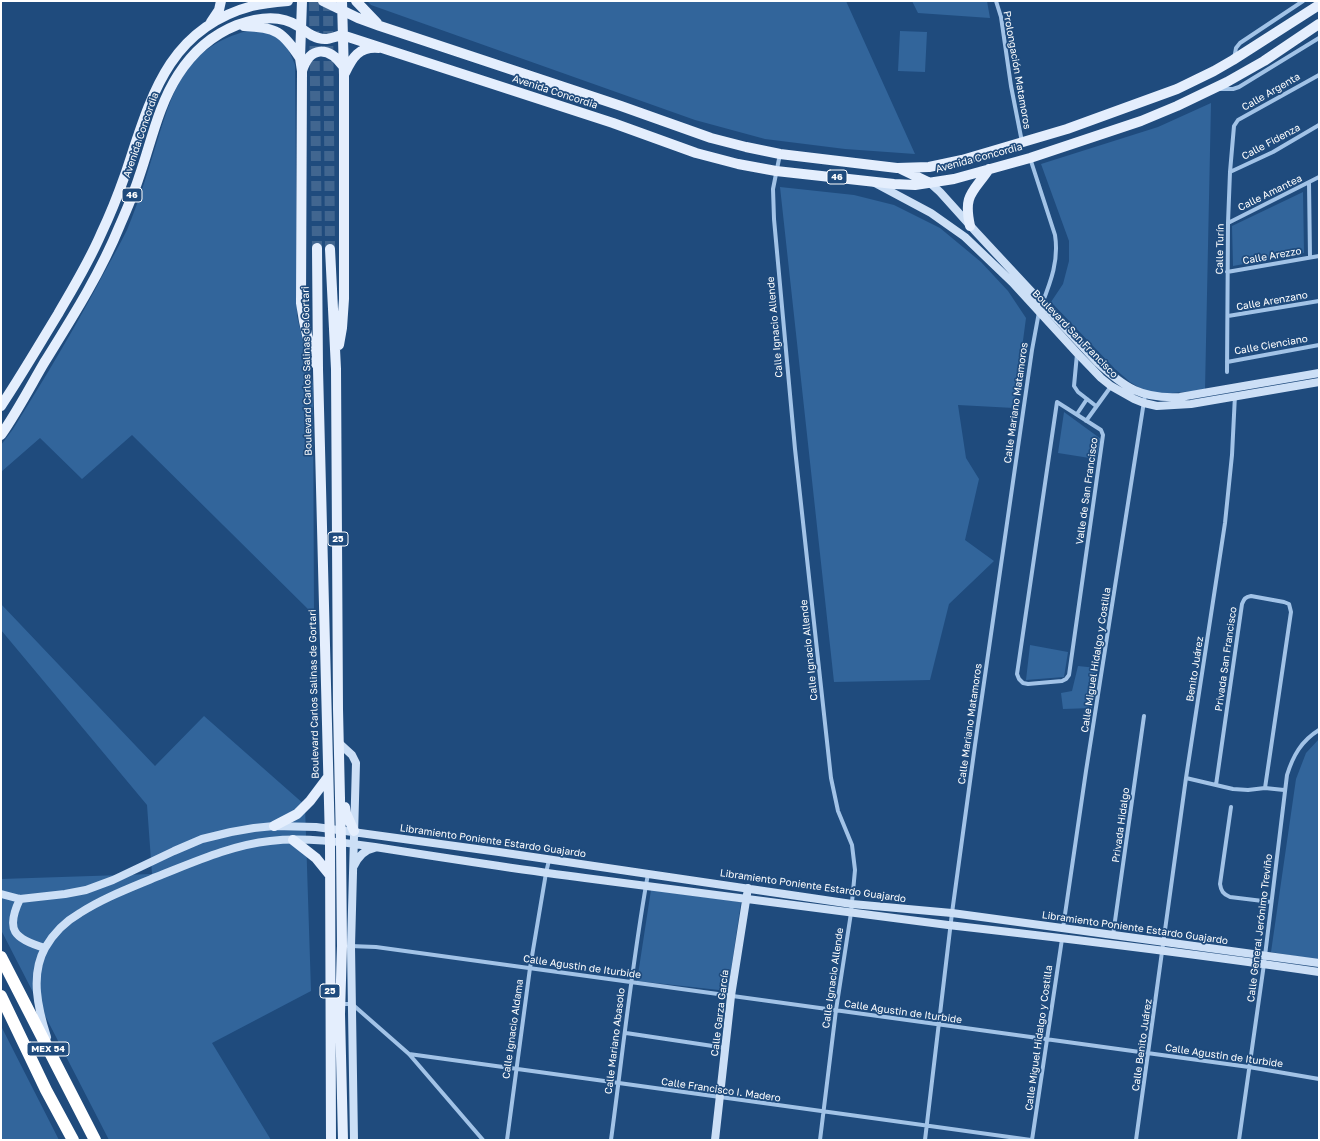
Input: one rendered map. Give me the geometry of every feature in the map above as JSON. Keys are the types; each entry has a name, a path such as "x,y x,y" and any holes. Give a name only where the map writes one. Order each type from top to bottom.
{"highway":[{"name":"MEX 54","path":"1,957 95,1140"},
{"name":"MEX 54","path":"1,996 46,1090 73,1140"}],"main road":[{"path":"208,25 219,10 221,1"},
{"name":"Avenida Concordia","path":"1,406 26,368 81,274 101,236 115,202 144,117 163,74 178,53 194,36 208,25 248,3 288,1"},
{"path":"302,1 300,58 302,71 301,303 308,343 318,369"},
{"name":"Avenida Concordia","path":"323,1 342,5 358,18 380,26 621,106 711,138 780,154 897,168 929,167 962,160 1105,116 1177,89 1233,60 1319,5"},
{"path":"356,1 380,26"},
{"path":"336,369 344,314 344,70 342,5"},
{"path":"1299,19 1319,11"},
{"name":"Avenida Concordia","path":"1,436 75,313 109,250 139,178 160,111 177,76 193,55 209,41 236,26 264,18 285,20 313,36 323,39 329,39 342,35 388,49 696,153 738,164 776,171 873,182 915,185 954,178 1030,158 1141,121 1214,89 1264,61 1318,26"},
{"path":"236,26 256,26 273,30 290,43 300,58"},
{"path":"344,70 353,58 361,52 375,48 388,49"},
{"path":"302,71 304,63 314,53 321,52 331,54 344,70"},
{"path":"1030,158 1030,147 1035,142 1090,126 1105,116"},
{"path":"897,168 930,183"},
{"path":"970,226 967,212 969,198 989,169"},
{"name":"Boulevard Carlos Salinas de Gortari","path":"316,248 330,828 331,1140"},
{"name":"25","path":"330,249 336,369 341,843 347,946 340,1004 343,1140"},
{"path":"274,826 297,814 328,777"},
{"path":"340,784 346,813 354,831"},
{"path":"293,840 316,858 329,874"}],"street":[{"name":"Prolongación Matamoros","path":"996,1 1001,17 1011,86 1022,142"},
{"path":"1233,60 1236,48 1240,43 1304,1"},
{"path":"1214,89 1233,89 1239,87 1319,38"},
{"name":"Calle Argenta","path":"1234,126 1238,120 1319,75"},
{"name":"Calle Fidenza","path":"1230,172 1273,152 1319,124"},
{"name":"Calle Turín","path":"1227,372 1228,223 1234,126"},
{"name":"Calle Ignacio Allende","path":"780,154 773,188 774,219 795,449 831,778 838,810 852,845 855,870 851,913 836,1010 820,1140"},
{"name":"Calle Mariano Matamoros","path":"925,1140 952,913 1032,350 1040,307 1056,264 1057,245 1055,235 1030,158"},
{"name":"Calle Amantea","path":"1228,223 1319,177"},
{"name":"Boulevard San Francisco","path":"873,182 931,212 965,237 1080,344 1123,394 1145,399 1180,397 1319,373"},
{"name":"Boulevard San Francisco","path":"930,183 970,226 1040,307 1077,353 1114,383"},
{"path":"1309,183 1310,257"},
{"name":"Calle Arezzo","path":"1227,272 1319,256"},
{"name":"Calle Arenzano","path":"1228,316 1319,301"},
{"path":"1080,344 1077,353 1073,384 1075,388 1096,406"},
{"name":"Calle Cienciano","path":"1227,362 1319,345"},
{"name":"Boulevard San Francisco","path":"1145,399 1157,406 1174,406 1235,398 1319,382"},
{"path":"1086,421 1114,383"},
{"name":"Benito Juárez","path":"1163,952 1186,778 1226,509 1231,463 1235,398 1234,388"},
{"path":"1077,414 1087,399"},
{"name":"Calle Miguel Hidalgo y Costilla","path":"1063,928 1086,771 1145,399"},
{"name":"Valle de San Francisco","path":"1057,402 1077,414 1102,431 1103,435 1070,673 1068,677 1062,681 1026,684 1019,679 1017,674 1057,402"},
{"name":"Privada San Francisco","path":"1216,785 1242,604 1244,599 1250,596 1284,602 1289,604 1291,612 1265,788"},
{"name":"Privada Hidalgo","path":"1113,935 1144,716"},
{"name":"Calle General Jerónimo Treviño","path":"1239,1140 1264,964 1284,790 1292,761 1300,746 1319,730"},
{"path":"340,744 352,755 356,763 352,873 347,946 352,1004 354,1140"},
{"path":"1186,778 1248,790 1265,788 1284,790"},
{"path":"1231,807 1220,884 1221,890 1224,894 1230,897 1271,902"},
{"name":"Libramiento Poniente Estardo Guajardo","path":"20,899 86,890 114,880 202,839 231,832 274,826 316,826 852,904 952,913 1319,963"},
{"name":"Libramiento Poniente Estardo Guajardo","path":"60,1073 40,1013 37,986 39,965 45,948 59,928 78,914 120,892 223,852 270,841 293,840 353,844 546,873 746,900 1062,938 1319,972"},
{"path":"352,873 358,859 368,849 376,847"},
{"name":"Calle Ignacio Aldama","path":"507,1140 530,968 549,859"},
{"name":"Calle Mariano Abasolo","path":"611,1140 626,1033 630,983 648,874"},
{"name":"Calle Garza García","path":"715,1140 731,996 748,888"},
{"path":"1,894 20,899 12,920 14,929 18,936 27,943 45,948"},
{"name":"Calle Miguel Hidalgo y Costilla","path":"1032,1140 1062,938"},
{"name":"Calle Agustin de Iturbide","path":"347,946 376,947 530,968 630,983 1249,1067 1319,1079"},
{"name":"Calle Benito Juárez","path":"1136,1140 1163,952"},
{"path":"340,1004 352,1004 409,1054 482,1140"},
{"path":"626,1033 726,1048"},
{"name":"Calle Francisco I. Madero","path":"409,1054 516,1070 1032,1140"}],"shaded area":[{"path":"367,1 846,1 915,154 845,149 765,139 695,120 371,5"},
{"path":"912,1 987,1 990,18 918,13"},
{"path":"251,30 267,30 272,32 285,44 295,65 297,316 313,383 314,615 132,435 82,479 40,438 1,472 1,445 13,429 60,352 127,230 140,195 167,110 181,78 192,63 214,44"},
{"path":"900,31 927,32 925,72 898,71"},
{"path":"1211,103 1205,390 1160,394 1145,391 1130,382 1115,369 1051,302 1063,284 1069,261 1069,241 1041,164 1158,127"},
{"path":"780,187 854,195 894,205 940,228 981,262 1008,291 1026,318 1014,408 958,405 966,458 979,479 965,540 994,561 949,604 930,680 834,682"},
{"path":"1303,192 1304,253 1233,266 1232,226"},
{"path":"1064,412 1101,439 1096,459 1058,453"},
{"path":"1,604 155,766 204,716 305,805 311,991 212,1043 271,1140 109,1140 1,930 1,879 152,874 147,805 1,630"},
{"path":"1030,645 1068,652 1064,677 1026,680"},
{"path":"1078,666 1097,668 1092,708 1063,709 1061,693 1072,691"},
{"path":"1319,739 1319,960 1271,952 1296,779 1306,753"},
{"path":"651,890 741,902 728,991 637,981"},
{"path":"1,1026 59,1140 1,1140"}],"tunnel":[{"path":"314,1 317,248"},
{"path":"328,1 330,249"}]}
